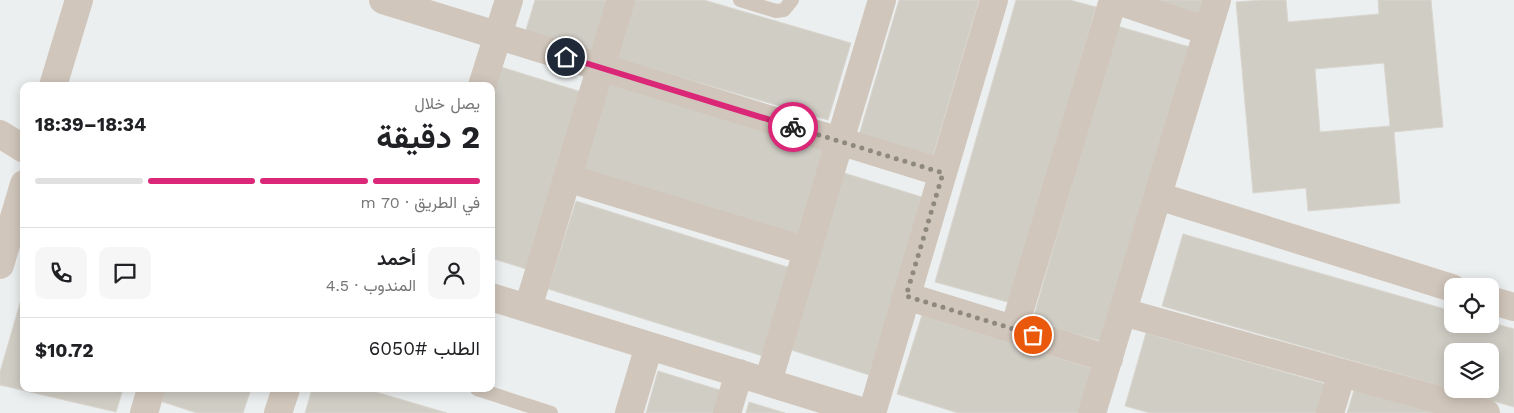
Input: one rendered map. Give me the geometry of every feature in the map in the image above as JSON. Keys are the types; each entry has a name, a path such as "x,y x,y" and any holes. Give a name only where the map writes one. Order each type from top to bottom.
{"street":[{"path":"54,82 79,0"},
{"path":"383,0 943,173"},
{"path":"483,82 509,0"},
{"path":"528,308 621,0"},
{"path":"768,382 882,0"},
{"path":"495,298 859,412 906,296 994,0"},
{"path":"1014,329 1114,0 1208,31"},
{"path":"1097,412 1109,360 1217,0"},
{"path":"0,134 20,147"},
{"path":"567,178 807,251"},
{"path":"1158,196 1444,285"},
{"path":"0,266 20,198"},
{"path":"906,296 1109,360"},
{"path":"1499,303 1514,307"},
{"path":"1123,312 1486,413"},
{"path":"629,413 649,346"},
{"path":"727,413 739,373"},
{"path":"1330,413 1342,373"},
{"path":"278,413 285,392"}],"lane":[{"path":"740,0 776,11 784,10 792,0"},
{"path":"486,392 551,413"}],"building":[{"path":"535,0 614,0 598,54 525,33"},
{"path":"634,0 704,0 851,43 828,120 617,59"},
{"path":"899,0 979,0 933,156 859,135"},
{"path":"1016,0 1070,0 1096,7 1011,303 935,282"},
{"path":"1148,0 1209,0 1204,17"},
{"path":"1286,0 1288,22 1379,14 1378,0 1431,0 1443,127 1394,132 1400,203 1308,211 1306,188 1253,193 1236,2","holes":["1384,63 1390,126 1320,132 1315,69"]},
{"path":"1117,26 1193,48 1108,343 1032,322"},
{"path":"501,67 585,93 529,270 495,259 495,85"},
{"path":"610,81 827,150 799,237 582,170"},
{"path":"841,172 925,198 869,375 785,348"},
{"path":"576,201 794,269 766,357 548,289"},
{"path":"1183,234 1444,309 1444,333 1499,333 1499,325 1514,329 1514,407 1483,398 1499,398 1499,343 1444,343 1444,387 1162,306"},
{"path":"20,303 20,390 0,385 0,372"},
{"path":"922,315 1097,370 1083,413 958,413 897,394"},
{"path":"1146,333 1326,384 1318,413 1150,413 1125,406"},
{"path":"658,371 723,391 717,413 646,413"},
{"path":"1354,390 1435,413 1347,413"},
{"path":"30,392 122,392 116,412"},
{"path":"160,392 250,392 243,413 197,413 157,400"},
{"path":"311,392 376,392 447,413 305,413"},
{"path":"749,402 785,413 746,413"}],"way so far":[{"path":"793,127 943,173 906,296 1033,335"}],"route":[{"path":"566,57 793,127"}]}
